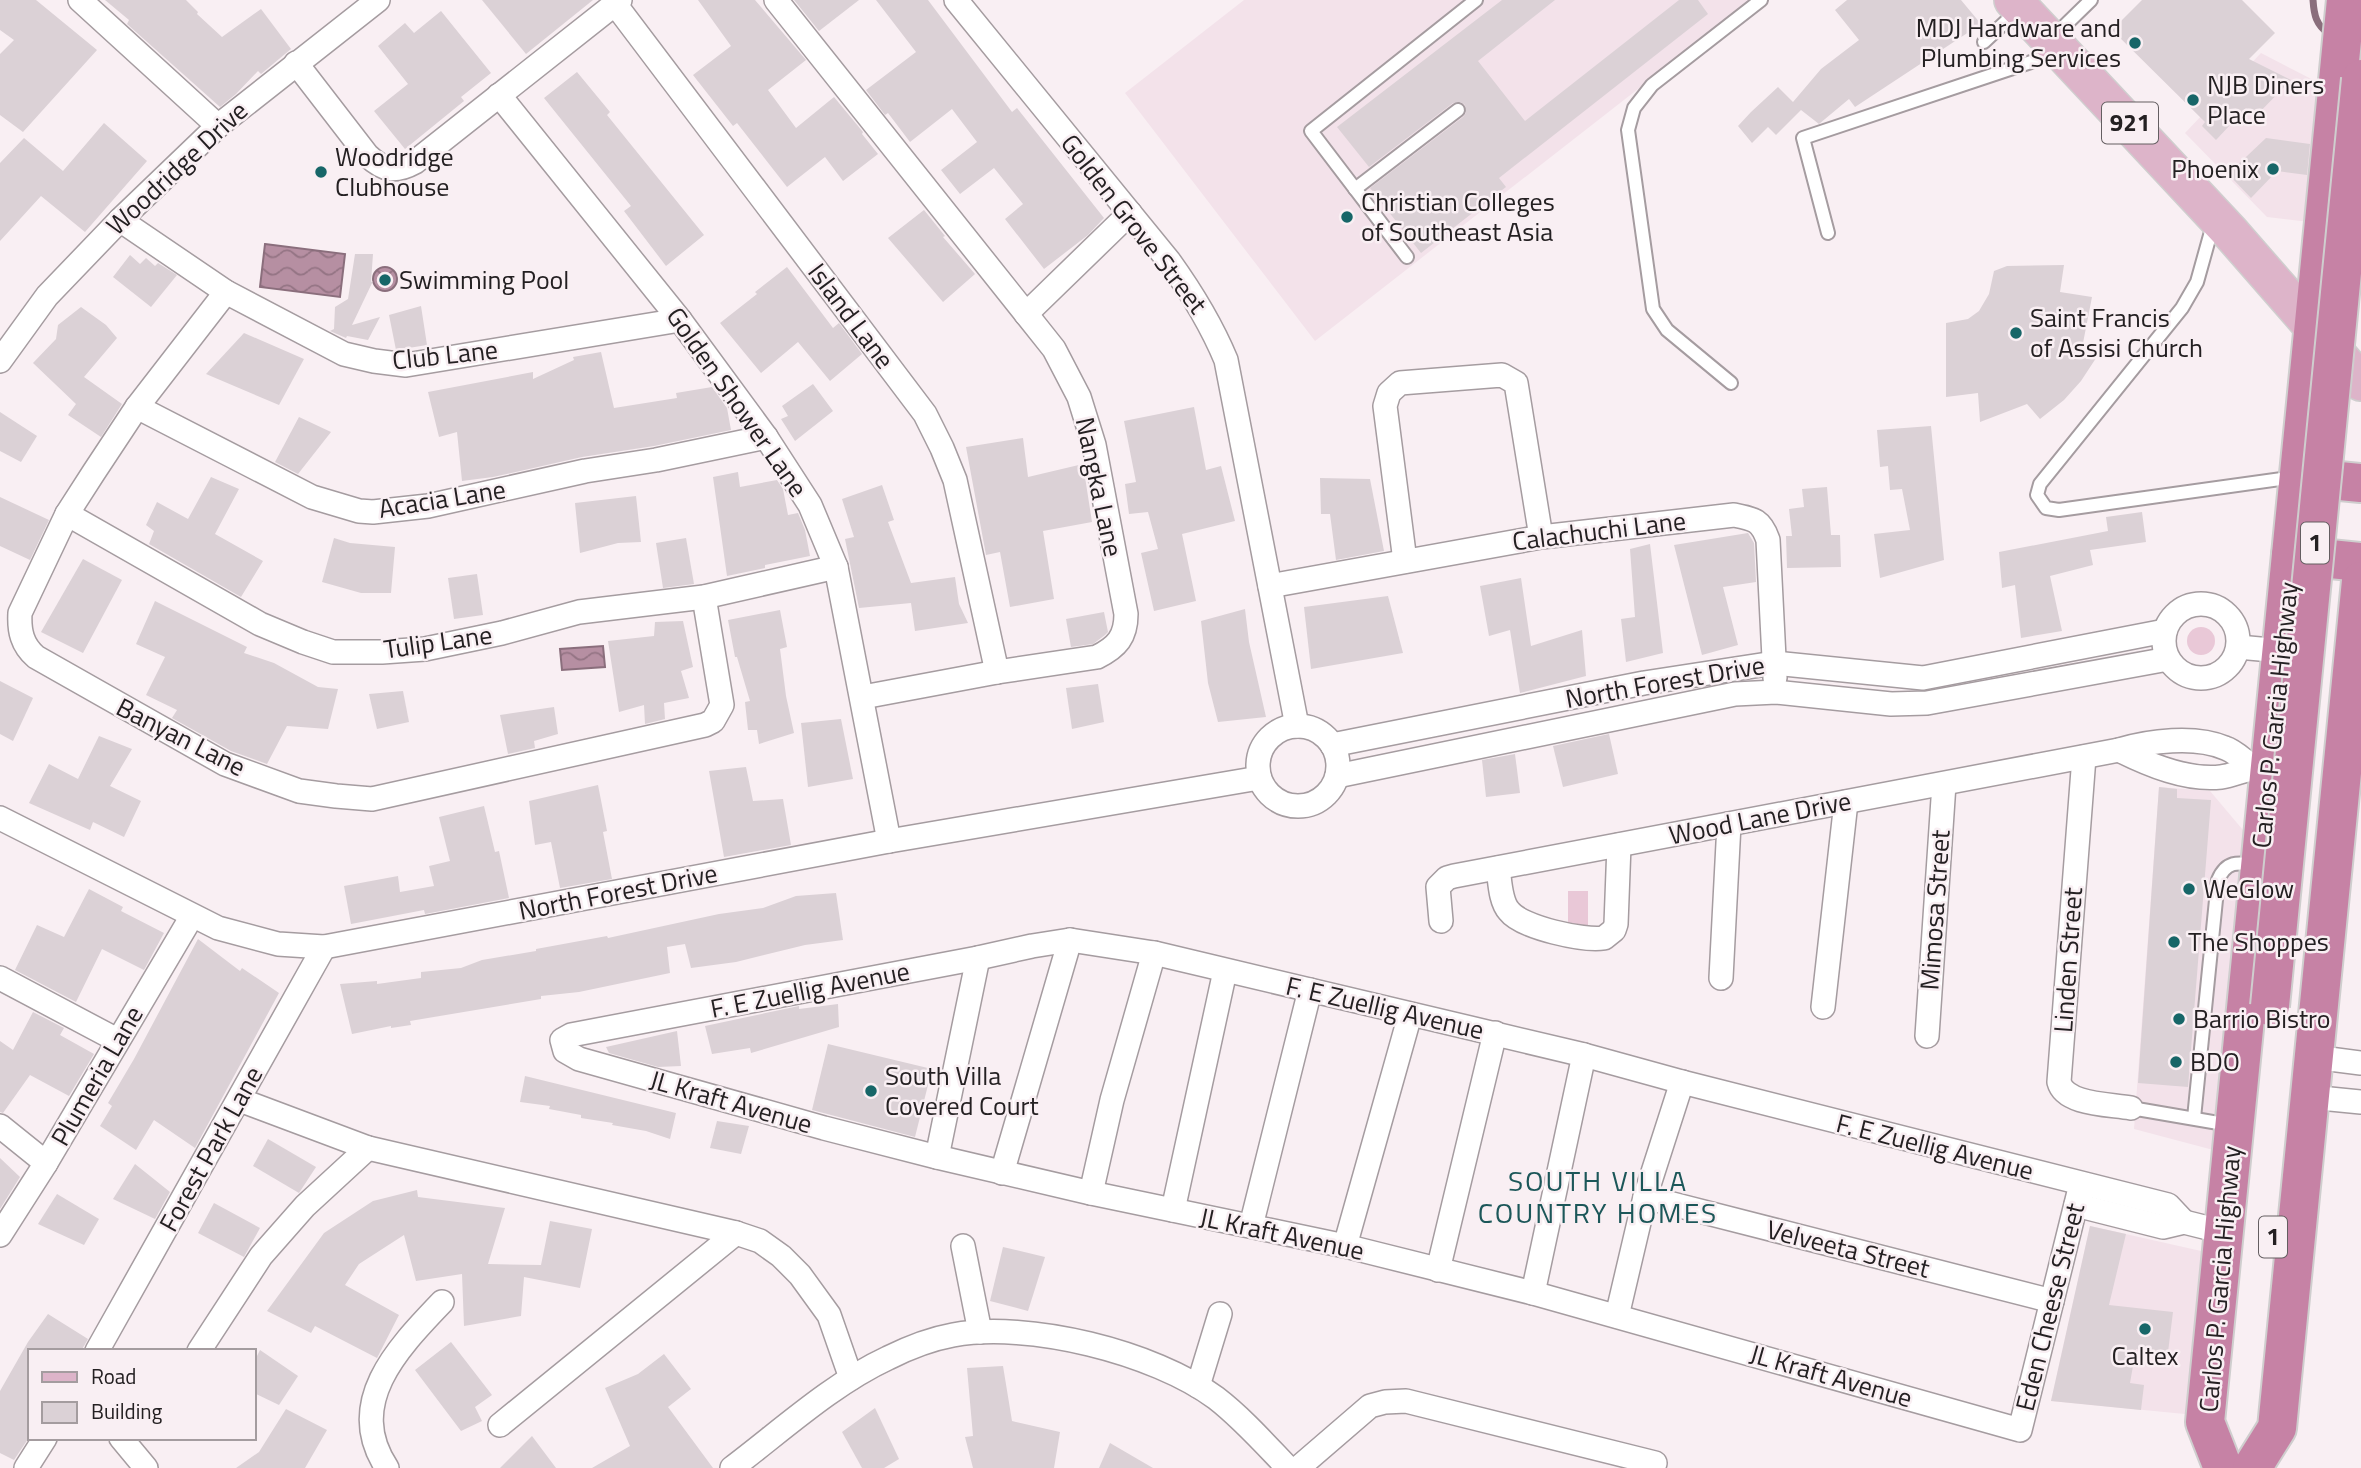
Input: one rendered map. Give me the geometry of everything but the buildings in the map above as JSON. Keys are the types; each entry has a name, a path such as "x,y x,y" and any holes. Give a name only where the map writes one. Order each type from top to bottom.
{"highway":[{"name":"Carlos P. Garcia Highway","path":"2238,1467 2206,1422 2260,865 2261,768 2282,651 2323,230 2347,123 2351,5"},
{"name":"Carlos P. Garcia Highway","path":"2238,1467 2254,1426 2283,1007 2361,79"},
{"path":"2323,230 2361,234"},
{"name":"Carlos P. Garcia Highway","path":"2283,1007 2361,345"},
{"path":"2299,477 2361,482"},
{"path":"2291,555 2361,562"},
{"name":"1","path":"2238,1467 2277,1428 2361,581"},
{"path":"2282,651 2353,658"},
{"path":"2261,768 2342,775"},
{"path":"2253,943 2325,950"}],"main road":[{"name":"921","path":"2017,4 2216,216 2314,328"},
{"path":"2314,328 2361,382"}],"street":[{"path":"80,0 218,126"},
{"name":"Woodridge Drive","path":"0,360 47,296 120,220 218,126 378,0"},
{"name":"Nangka Lane","path":"776,0 1054,349 1079,397 1094,445 1125,614 1126,628 1121,640 1097,657 863,696"},
{"name":"Golden Grove Street","path":"956,0 1169,261 1196,298 1226,360 1297,726"},
{"path":"296,63 367,155 377,165 390,171 402,169 415,162 617,2"},
{"name":"Island Lane","path":"617,2 925,414 955,480 997,672"},
{"name":"Golden Shower Lane","path":"499,95 680,320 766,437 810,505 836,567 889,841"},
{"path":"1026,314 1130,213"},
{"name":"Club Lane","path":"120,220 226,292 344,354 374,361 406,365 680,320"},
{"name":"Banyan Lane","path":"226,292 137,407 67,514 20,613 19,628 29,651 154,726 225,764 299,791 372,799 705,725 718,715 722,705 704,597"},
{"path":"1405,561 1385,406 1389,393 1399,383 1502,375 1516,383 1541,537"},
{"name":"Acacia Lane","path":"137,407 312,497 359,511 373,512 428,506 585,471 656,460 766,437"},
{"name":"Tulip Lane","path":"67,514 260,624 333,652 425,649 502,633 579,612 704,597 836,567"},
{"name":"Calachuchi Lane","path":"1270,586 1541,537 1734,515 1755,520 1763,526 1769,540 1776,692"},
{"path":"2203,603 2215,606 2234,622 2238,647 2225,670 2200,679 2176,670 2164,650 2165,631 2170,620 2179,611 2190,605 2203,603"},
{"name":"North Forest Drive","path":"1332,745 1644,683 1774,663 1923,678 2165,631"},
{"path":"2238,647 2282,651"},
{"path":"2084,648 2089,674"},
{"name":"North Forest Drive","path":"1336,776 1735,694 1776,692 1891,704 1927,703 2168,659"},
{"path":"1305,726 1321,733 1332,745 1336,754 1334,784 1323,797 1307,805 1282,803 1274,799 1259,778 1258,760 1265,743 1279,731 1305,726"},
{"name":"Wood Lane Drive","path":"1441,921 1437,893 1442,882 1454,876 2161,741 2226,748 2261,768"},
{"path":"2119,750 2143,762 2203,777 2222,777 2261,768"},
{"name":"Linden Street","path":"2084,757 2059,1082 2064,1093 2074,1098 2131,1108"},
{"name":"North Forest Drive","path":"0,818 218,928 278,944 324,947 889,841 1259,778"},
{"name":"Mimosa Street","path":"1927,1036 1944,783"},
{"path":"1823,1007 1846,802"},
{"path":"1721,978 1729,824"},
{"path":"1498,868 1505,904 1521,921 1588,938 1604,939 1614,930 1616,924 1619,845"},
{"name":"Plumeria Lane","path":"0,1235 46,1163 192,916"},
{"path":"1002,1172 1070,940"},
{"name":"F. E Zuellig Avenue","path":"572,1035 1070,940 1154,953 1584,1055 2078,1195 2168,1205 2184,1222 2224,1232"},
{"name":"Forest Park Lane","path":"98,1349 324,947"},
{"path":"1091,1193 1112,1100 1154,953"},
{"path":"937,1157 978,958"},
{"path":"1172,1210 1225,971"},
{"path":"0,978 117,1040"},
{"path":"1251,1227 1310,990"},
{"path":"1345,1247 1410,1015"},
{"path":"1438,1270 1495,1033"},
{"name":"JL Kraft Avenue","path":"572,1035 562,1040 562,1046 565,1051 579,1059 824,1128 1091,1193 1345,1247 1533,1293 2020,1430"},
{"path":"1533,1293 1584,1055"},
{"path":"2314,1058 2361,1063"},
{"path":"1617,1316 1645,1197 1682,1082"},
{"path":"2310,1097 2361,1102"},
{"path":"240,1100 369,1148 736,1233 760,1241 781,1256 800,1275 829,1315 851,1378"},
{"path":"0,1126 46,1163"},
{"path":"201,1349 261,1256 305,1206 369,1148"},
{"name":"Eden Cheese Street","path":"2020,1430 2078,1195"},
{"name":"Velveeta Street","path":"1645,1197 2052,1301"},
{"path":"500,1425 736,1233"},
{"path":"963,1246 981,1332"},
{"path":"387,1468 375,1451 369,1424 376,1388 405,1341 442,1301"},
{"path":"1198,1387 1220,1314"},
{"path":"732,1468 851,1378 887,1358 952,1335 981,1332 1013,1332 1055,1337 1115,1352 1198,1387 1232,1411 1288,1468"},
{"path":"1298,1468 1370,1406 1406,1401 1655,1463"},
{"path":"26,1468 44,1440"}],"lane":[{"path":"1407,257 1311,131 1476,0"},
{"path":"1731,383 1667,330 1653,309 1628,130 1634,108 1652,85 1761,0"},
{"path":"1828,233 1803,138 2056,46 2091,0"},
{"path":"1984,42 2017,4"},
{"path":"1354,189 1458,110"},
{"path":"2216,216 2197,282 2182,308 2040,484 2037,495 2046,508 2059,510 2299,477"},
{"path":"2194,1118 2218,880 2225,866 2230,863 2260,865"},
{"path":"2131,1108 2235,1126"}],"shaded area":[{"name":"Christian Colleges of Southeast Asia","path":"1244,0 1752,0 1315,341 1125,93"},
{"path":"2261,53 2325,86 2310,222 2267,217 2185,133"},
{"path":"2201,627 2211,631 2215,641 2211,651 2201,655 2191,651 2187,641 2191,631"},
{"path":"2159,787 2210,791 2253,842 2221,1152 2134,1129"},
{"path":"1568,891 1588,891 1588,925 1568,925"},
{"path":"2090,1226 2210,1253 2195,1415 2051,1401"}],"water":[{"path":"265,244 345,254 340,297 260,287"},
{"name":"Swimming Pool","path":"385,267 394,270 397,279 394,288 385,291 376,288 373,279 376,270"},
{"path":"603,646 605,667 562,670 560,649"}],"waterway":[{"path":"2313,0 2316,19 2329,34"}],"place":[{"name":"MDJ Hardware and Plumbing Services","path":"2135,43"},
{"name":"NJB Diners Place","path":"2193,100"},
{"name":"Phoenix","path":"2273,169"},
{"name":"Woodridge Clubhouse","path":"321,172"},
{"name":"Christian Colleges of Southeast Asia","path":"1347,217"},
{"name":"Swimming Pool","path":"385,280"},
{"name":"Saint Francis of Assisi Church","path":"2016,333"},
{"name":"WeGlow","path":"2189,889"},
{"name":"The Shoppes","path":"2174,942"},
{"name":"Barrio Bistro","path":"2179,1019"},
{"name":"BDO","path":"2176,1062"},
{"name":"South Villa Covered Court","path":"871,1091"},
{"name":"Caltex","path":"2145,1329"}],"district":[{"name":"SOUTH VILLA COUNTRY HOMES","path":"1598,1197"}]}
